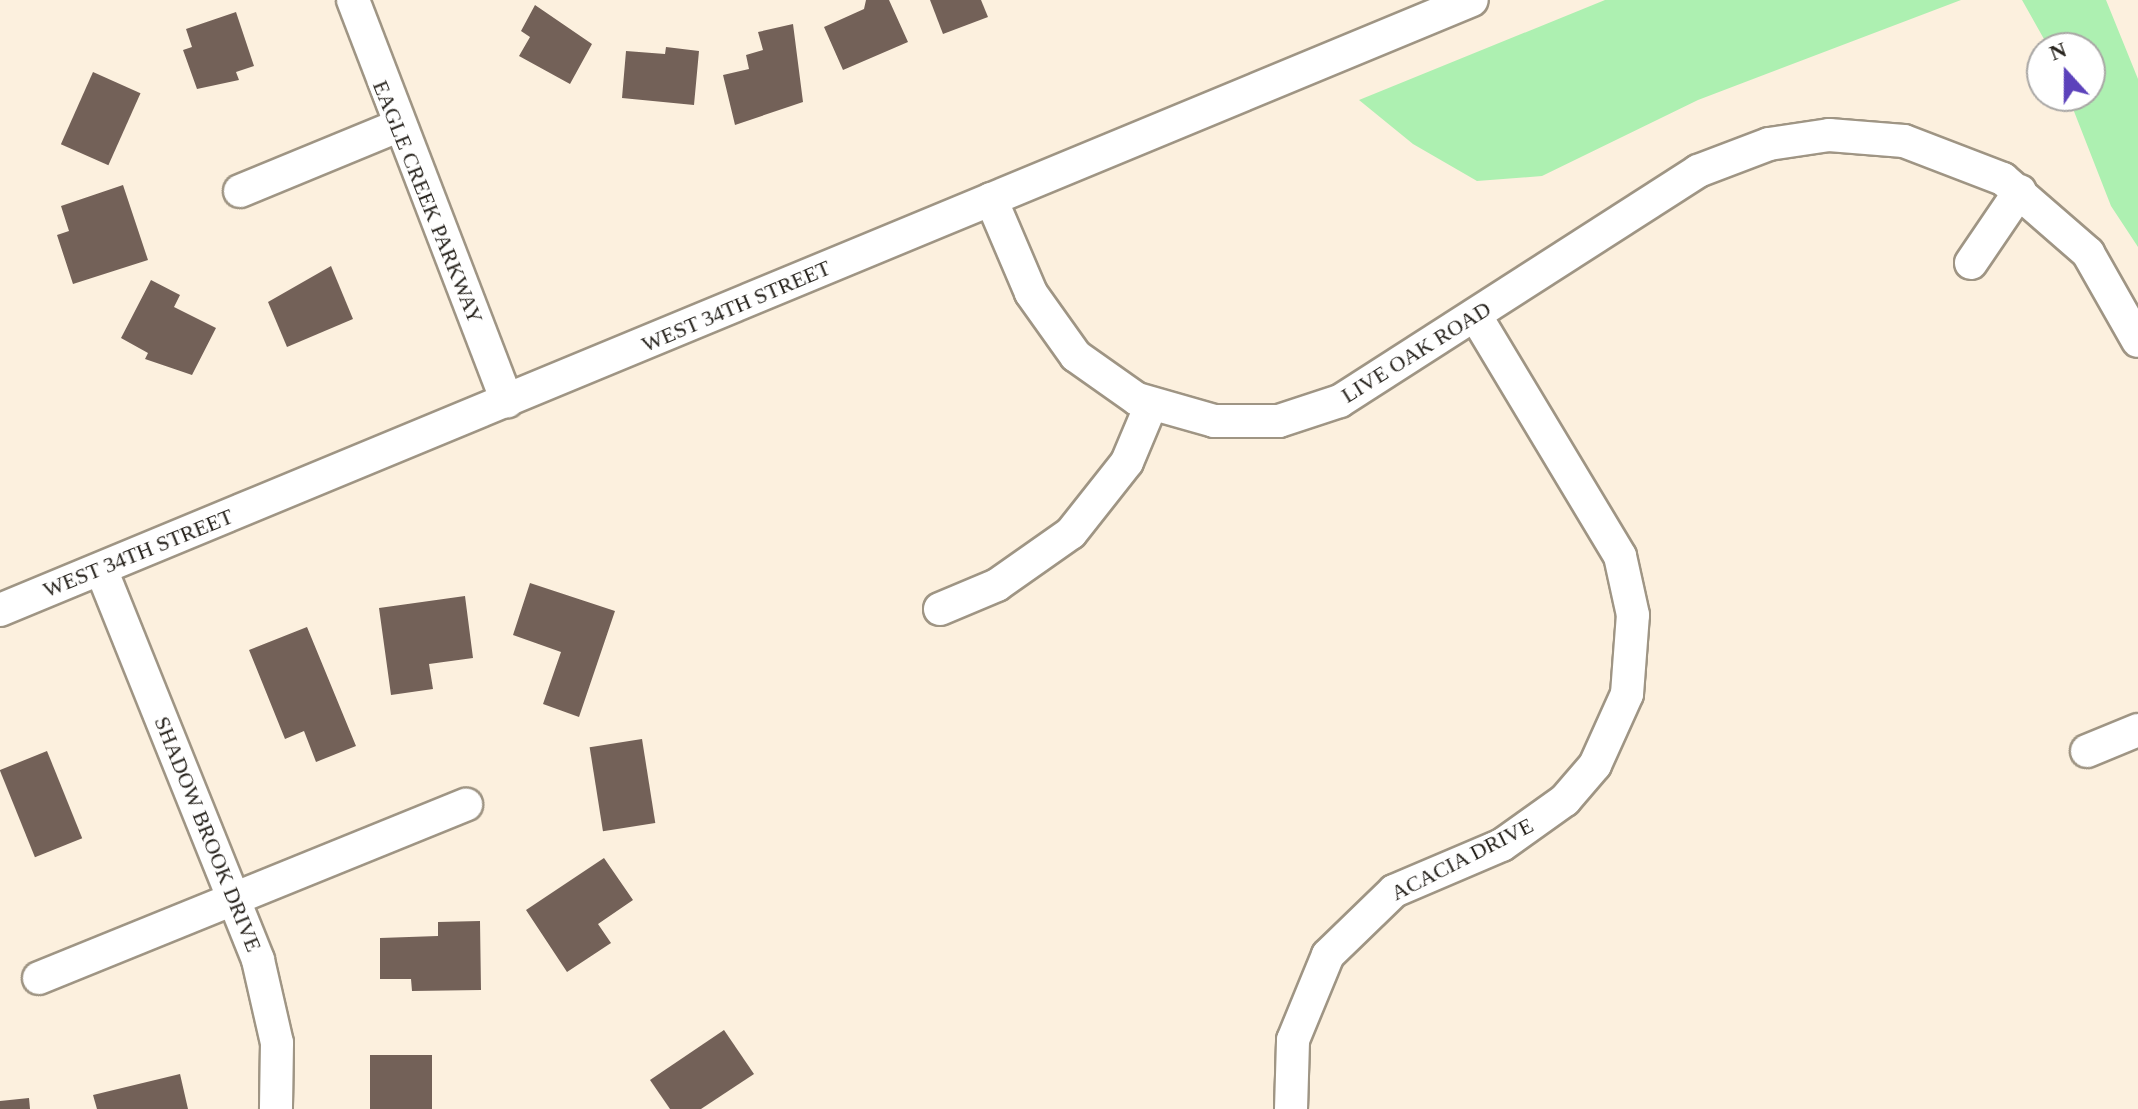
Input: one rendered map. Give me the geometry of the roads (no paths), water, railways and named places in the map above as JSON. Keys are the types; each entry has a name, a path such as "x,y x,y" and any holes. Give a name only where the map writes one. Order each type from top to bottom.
{"street":[{"name":"EAGLE CREEK PARKWAY","path":"353,0 398,126 507,402"},
{"name":"WEST 34TH STREET","path":"0,610 1472,0"},
{"path":"240,191 398,126"},
{"name":"LIVE OAK ROAD","path":"991,199 1031,293 1065,344 1110,383 1151,405 1214,421 1295,417 1340,401 1671,186 1769,144 1844,134 1904,141 1977,165 2020,191 2088,253 2138,341"},
{"path":"1971,263 2020,191"},
{"name":"ACACIA DRIVE","path":"1291,1109 1293,1040 1328,955 1394,891 1502,845 1565,800 1595,765 1627,694 1633,615 1620,556 1475,315"},
{"path":"940,609 997,585 1071,533 1127,462 1151,405"},
{"name":"SHADOW BROOK DRIVE","path":"101,569 238,898 274,1021 276,1109"},
{"path":"2087,751 2138,730"},
{"path":"39,978 466,805"}]}
